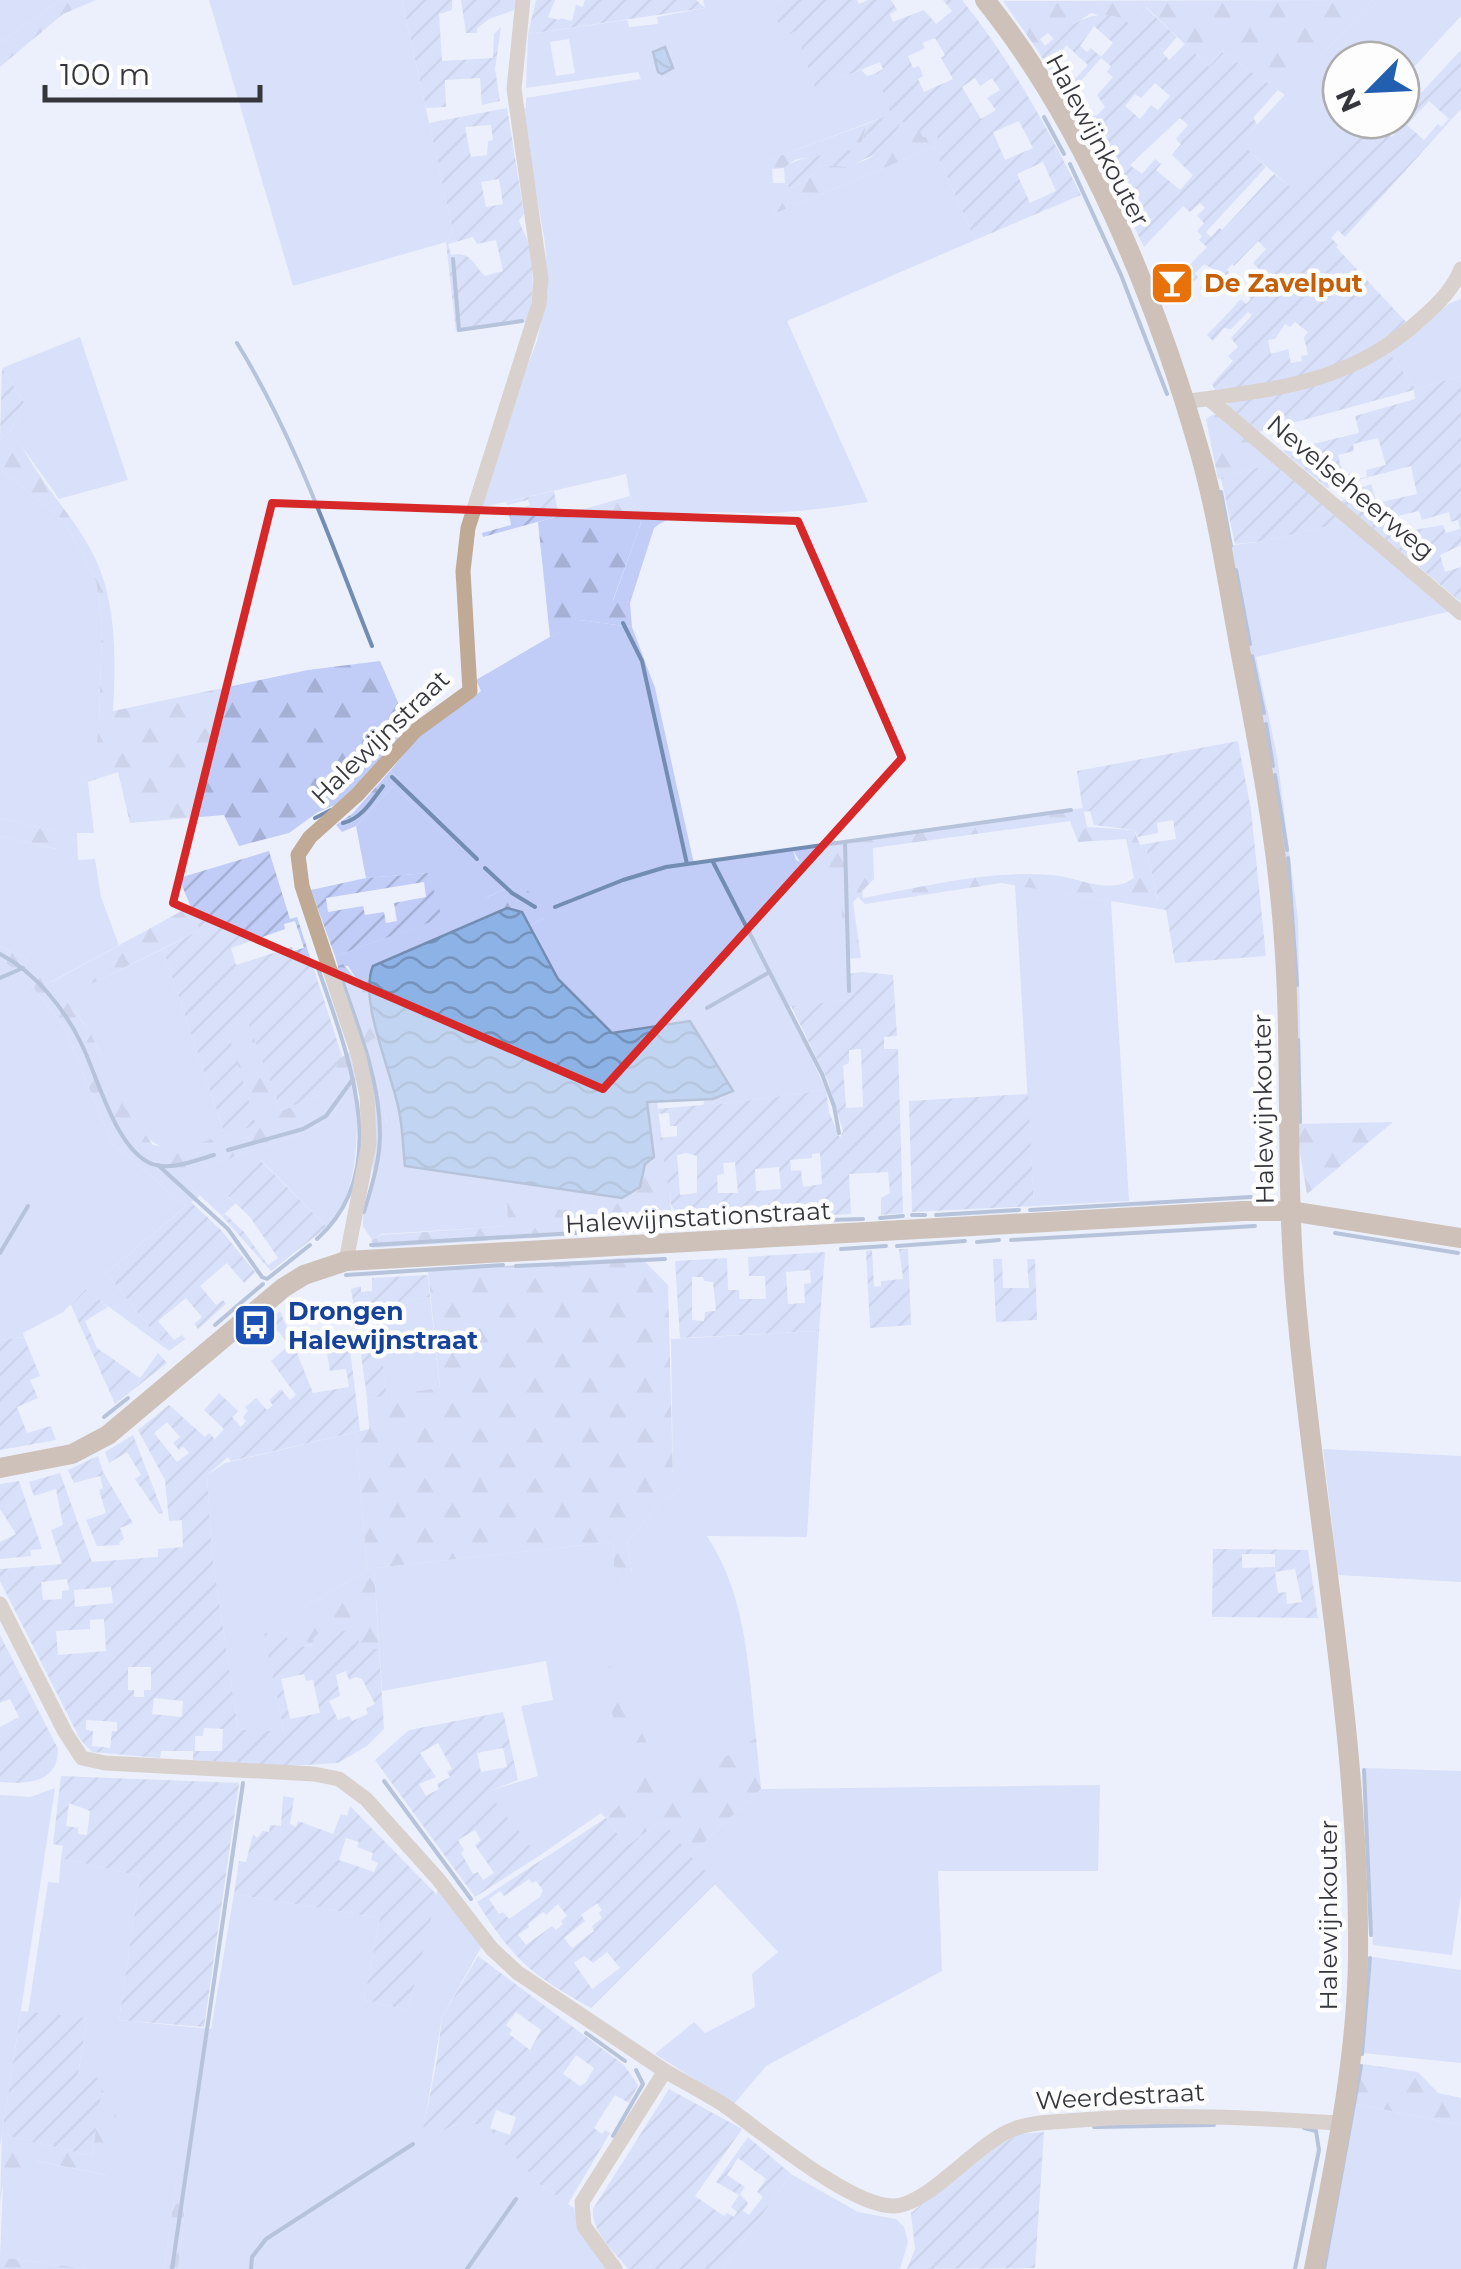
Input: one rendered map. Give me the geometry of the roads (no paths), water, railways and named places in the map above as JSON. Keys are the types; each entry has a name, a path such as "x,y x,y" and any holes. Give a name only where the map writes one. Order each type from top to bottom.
{"street":[{"name":"Halewijnstraat","path":"346,1261 369,1143 367,1096 359,1058 302,886 298,855 310,836 357,795 415,731 470,690 463,570 468,528 539,304 541,279 514,89 523,0"},
{"name":"Halewijnkouter","path":"984,0 1044,86 1088,164 1127,248 1183,402 1201,456 1223,558 1276,846 1284,931 1290,1211 1296,1297 1343,1707 1356,1861 1358,1960 1353,2044 1314,2269"},
{"path":"1183,402 1321,378 1364,361 1391,346 1439,302 1461,269"},
{"name":"Nevelseheerweg","path":"1208,398 1461,613"},
{"name":"Halewijnstationstraat","path":"0,1468 72,1454 108,1435 283,1288 304,1275 346,1261 1290,1211 1461,1238"},
{"path":"0,1604 64,1732 82,1758 105,1764 314,1774 339,1779 366,1799 438,1879 492,1949 518,1973 664,2071 582,2202 584,2226 616,2269"},
{"name":"Weerdestraat","path":"664,2071 720,2102 846,2188 893,2206 924,2193 994,2138 1028,2125 1101,2118 1217,2116 1340,2123"}],"water":[{"path":"665,47 673,68 662,74 653,52"},
{"path":"507,908 522,912 558,979 612,1033 690,1021 733,1091 713,1099 647,1102 654,1157 645,1164 640,1187 622,1198 405,1166 399,1111 373,1017 373,966"}],"waterway":[{"path":"1044,117 1064,154"},
{"path":"1070,164 1121,275 1167,394"},
{"path":"453,259 459,330 522,321"},
{"path":"237,343 294,453 372,646"},
{"path":"1221,492 1231,546"},
{"path":"1236,570 1250,644"},
{"path":"623,623 642,661 687,864"},
{"path":"1252,656 1264,713"},
{"path":"1266,724 1273,766"},
{"path":"1275,775 1287,850"},
{"path":"392,777 477,859"},
{"path":"343,823 361,813 383,786"},
{"path":"315,818 331,810"},
{"path":"555,907 666,867 1071,810"},
{"path":"845,843 849,991"},
{"path":"1288,858 1297,985"},
{"path":"713,862 822,1074 839,1133"},
{"path":"485,868 512,893 535,907"},
{"path":"0,954 37,981 67,1018 118,1129 139,1156 152,1164 167,1166 214,1155"},
{"path":"317,965 350,1070 360,1143 355,1178 341,1211 317,1239"},
{"path":"0,978 23,968"},
{"path":"707,1008 768,973"},
{"path":"343,983 368,1058 379,1116 378,1155 364,1212"},
{"path":"1298,1040 1300,1122"},
{"path":"228,1150 303,1129 326,1116 353,1079"},
{"path":"158,1165 228,1229 262,1277 267,1279 310,1245"},
{"path":"1030,1210 1251,1197"},
{"path":"0,1253 28,1206"},
{"path":"936,1215 1019,1210"},
{"path":"912,1215 925,1215"},
{"path":"880,1218 903,1216"},
{"path":"829,1220 863,1219"},
{"path":"1011,1240 1255,1226"},
{"path":"371,1245 659,1228"},
{"path":"1335,1233 1458,1253"},
{"path":"977,1242 999,1240"},
{"path":"897,1246 965,1241"},
{"path":"841,1249 886,1246"},
{"path":"516,1266 665,1259"},
{"path":"346,1275 503,1265"},
{"path":"215,1325 263,1284"},
{"path":"104,1417 128,1398"},
{"path":"1364,1770 1371,1935"},
{"path":"384,1781 471,1899"},
{"path":"172,2269 243,1783"},
{"path":"1362,2054 1370,1958"},
{"path":"586,2033 625,2061"},
{"path":"1324,2269 1361,2066"},
{"path":"613,2136 643,2084 636,2070"},
{"path":"1094,2127 1214,2125"},
{"path":"1295,2269 1319,2150 1316,2131 1304,2128"},
{"path":"251,2269 252,2257 266,2239 413,2144"},
{"path":"467,2269 516,2199"}],"place":[{"name":"De Zavelput","path":"1172,283"},
{"name":"Drongen Halewijnstraat","path":"255,1325"}]}
